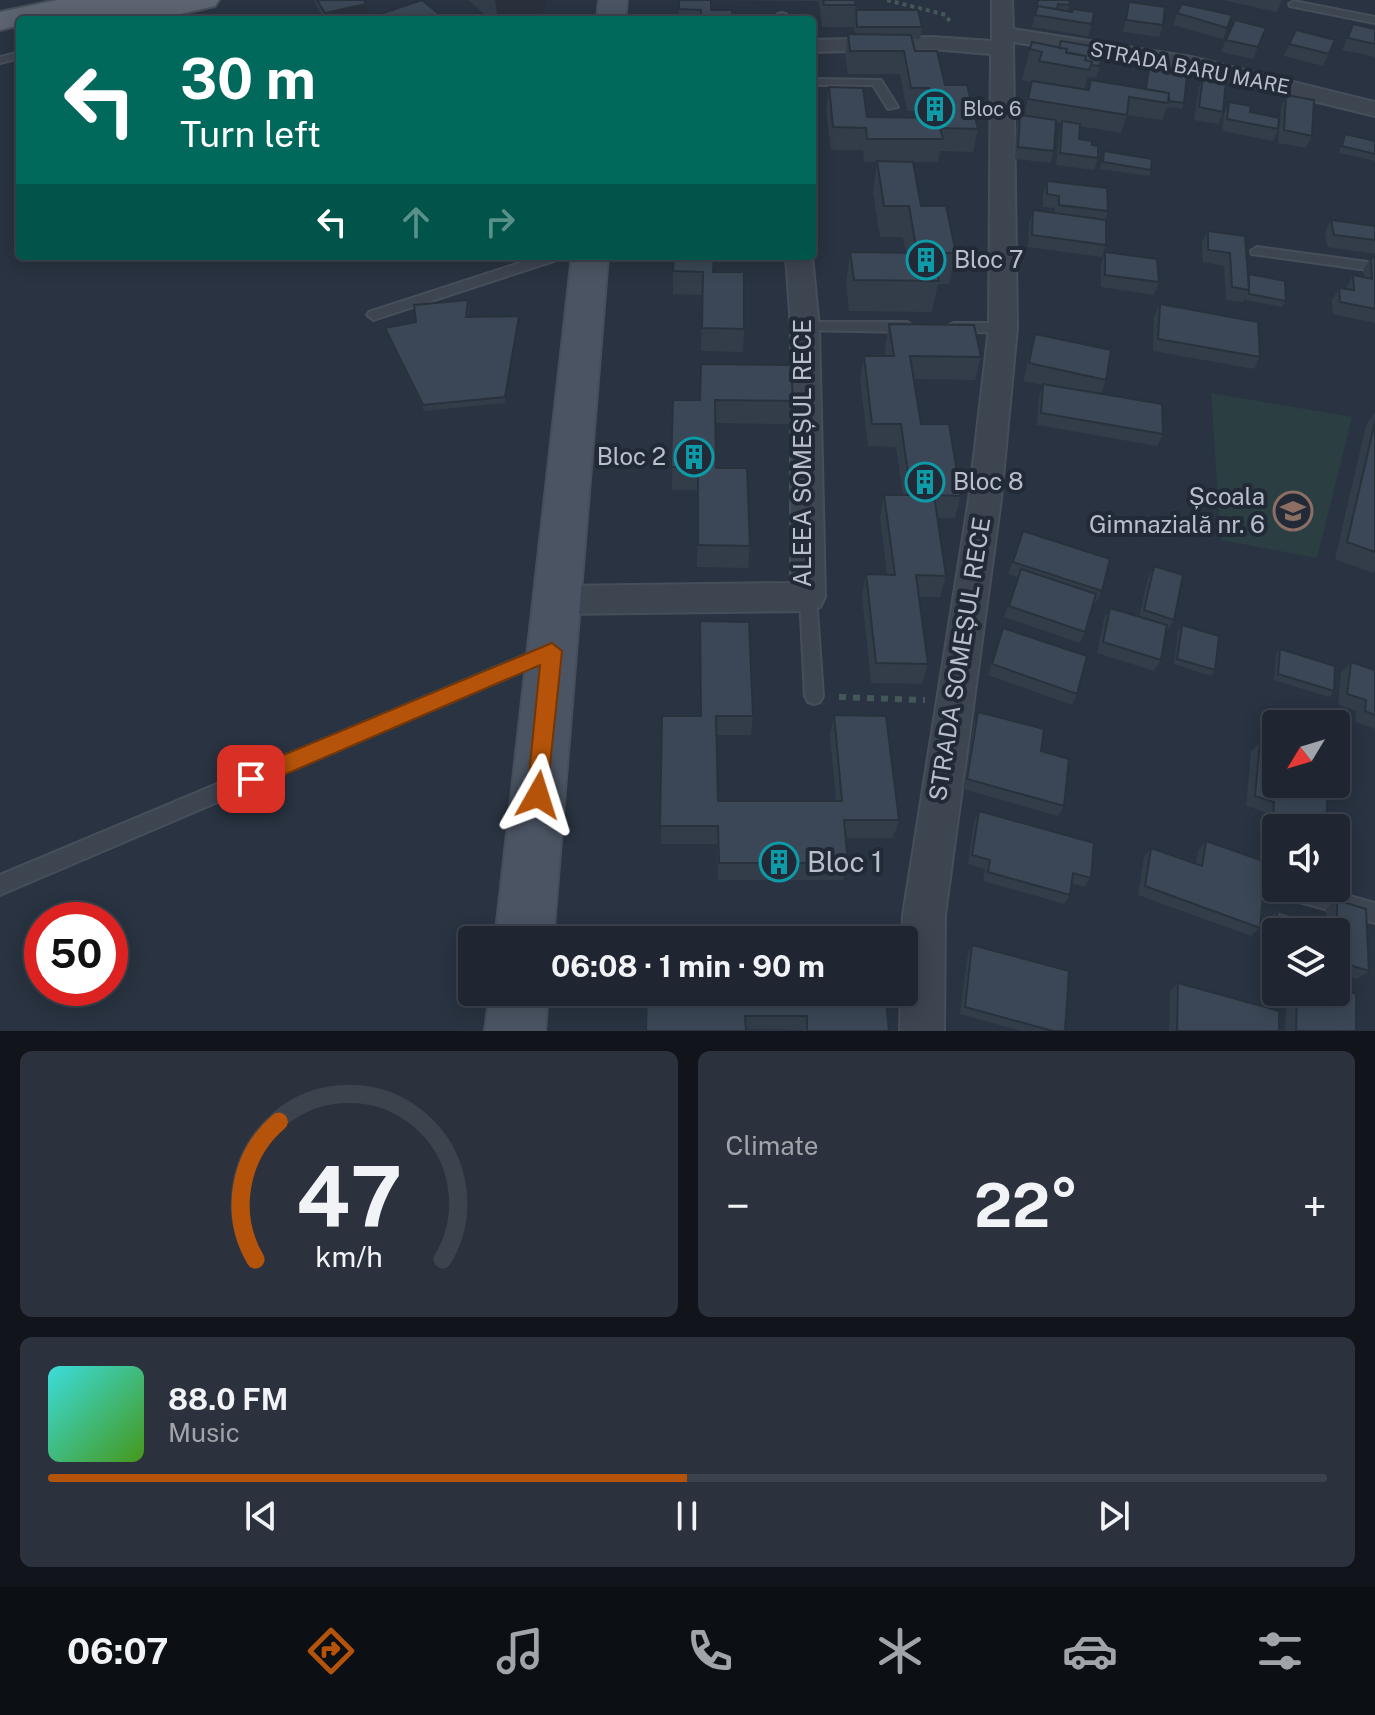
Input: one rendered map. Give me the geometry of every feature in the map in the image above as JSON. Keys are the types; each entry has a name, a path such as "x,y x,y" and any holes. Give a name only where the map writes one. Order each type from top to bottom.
{"main road":[{"path":"0,7 31,0"},
{"path":"23,16 95,0"},
{"path":"79,16 149,0"},
{"path":"136,16 205,0"},
{"path":"525,926 590,260"},
{"path":"515,1031 518,1006"}],"street":[{"name":"STRADA SOMEȘUL RECE","path":"922,1031 924,915 985,499 1003,328 1002,0"},
{"path":"816,46 1003,41"},
{"name":"STRADA BARU MARE","path":"1003,41 1191,64 1375,109"},
{"name":"ALEEA SOMEȘUL RECE","path":"558,600 808,597 805,327 799,260"}],"lane":[{"path":"1294,4 1375,20"},
{"path":"816,82 877,82 892,107"},
{"path":"1257,251 1375,267"},
{"path":"374,315 543,260"},
{"path":"805,327 1003,328"},
{"path":"808,597 814,696"},
{"path":"0,885 552,651"},
{"path":"1335,902 1375,913"}],"path":[{"path":"887,0 946,15 950,21 948,43"},
{"path":"814,696 953,701"}],"green space":[{"path":"1211,393 1352,417 1317,558 1221,540"}],"building":[{"path":"317,0 364,0 366,4 325,13"},
{"path":"422,0 441,16 374,16"},
{"path":"679,0 711,0 711,10 732,10 732,16 701,16 701,10 679,9"},
{"path":"823,0 855,0 856,5 824,5"},
{"path":"1038,0 1070,0 1069,5 1058,4 1057,9 1037,6"},
{"path":"1129,2 1165,7 1163,25 1126,20"},
{"path":"1182,4 1232,15 1227,28 1177,13"},
{"path":"1038,6 1094,12 1092,24 1035,15"},
{"path":"856,10 918,10 922,27 857,27"},
{"path":"1235,20 1266,28 1258,47 1226,40"},
{"path":"1353,24 1375,29 1375,44 1348,38"},
{"path":"1296,30 1335,40 1329,54 1289,44"},
{"path":"848,34 911,35 915,51 937,51 945,85 967,85 978,129 940,128 943,139 867,139 866,128 833,127 829,87 863,88 867,117 935,118 929,88 911,88 904,51 850,51"},
{"path":"1061,41 1103,48 1100,66 1091,65 1092,62 1085,60 1086,56 1066,53 1067,49 1059,48"},
{"path":"1032,42 1086,56 1085,60 1092,62 1089,70 1039,61 1042,52 1030,49"},
{"path":"1149,68 1187,75 1184,103 1169,101 1169,93 1146,89"},
{"path":"1203,76 1226,80 1223,112 1199,107"},
{"path":"1091,80 1169,93 1168,103 1129,97 1127,115 1028,99 1032,81 1089,90"},
{"path":"1286,95 1314,100 1312,136 1284,130"},
{"path":"1229,102 1251,106 1250,112 1279,118 1278,129 1227,119"},
{"path":"1020,115 1056,120 1054,151 1018,147"},
{"path":"1062,121 1080,124 1079,139 1092,141 1092,145 1098,146 1098,158 1060,153"},
{"path":"1345,134 1375,141 1375,154 1342,146"},
{"path":"1104,151 1152,159 1151,170 1103,162"},
{"path":"877,161 913,162 921,206 946,206 956,253 933,253 939,281 854,280 850,252 917,253 909,206 884,206"},
{"path":"1047,181 1107,188 1108,211 1059,205 1059,196 1047,194"},
{"path":"1033,210 1106,220 1106,245 1032,235"},
{"path":"1331,220 1375,226 1375,240 1334,235"},
{"path":"1208,231 1245,236 1249,290 1232,287 1230,253 1208,250"},
{"path":"1105,252 1157,259 1159,282 1105,275"},
{"path":"1371,257 1375,258 1375,309 1340,302 1339,288 1354,290 1353,275 1372,279"},
{"path":"674,260 714,260 713,272 744,272 744,329 702,328 703,272 673,271"},
{"path":"1249,274 1285,281 1286,301 1249,294"},
{"path":"468,300 466,317 519,316 505,397 423,405 385,328 416,322 414,305"},
{"path":"1160,304 1258,322 1260,357 1158,339"},
{"name":"Bloc 8","path":"889,324 974,325 981,357 910,356 921,424 949,424 961,496 934,495 946,576 916,575 928,664 876,663 866,574 895,575 884,495 911,495 901,424 872,424 864,356 894,356"},
{"path":"1035,334 1111,350 1106,380 1029,363"},
{"name":"Bloc 2","path":"701,364 791,365 793,401 715,400 716,468 747,468 750,546 698,545 698,467 671,467 673,400 700,400"},
{"path":"1043,384 1162,404 1163,434 1041,413"},
{"path":"1375,422 1375,552 1347,542"},
{"path":"1023,531 1110,559 1102,591 1013,562"},
{"path":"1154,566 1183,575 1174,620 1144,610"},
{"path":"1021,569 1096,594 1085,632 1009,606"},
{"path":"1110,608 1167,625 1161,660 1103,642"},
{"path":"700,621 749,622 753,716 716,716 718,801 842,801 834,715 886,716 899,820 844,820 848,863 719,863 718,826 660,826 662,716 701,716"},
{"path":"1182,625 1219,636 1215,670 1177,659"},
{"path":"1003,628 1087,656 1077,694 992,664"},
{"path":"1280,649 1335,666 1334,691 1278,674"},
{"path":"1351,662 1375,670 1375,715 1365,711 1366,700 1347,694"},
{"path":"978,712 1044,729 1041,751 1069,759 1064,806 967,779"},
{"path":"1260,742 1262,798 1327,798 1327,814 1273,814 1274,802 1255,796"},
{"path":"979,811 1094,843 1091,878 1073,873 1070,895 988,872 990,860 972,855"},
{"path":"1206,841 1262,861 1260,928 1145,886 1151,848 1202,866"},
{"path":"1337,902 1366,909 1369,971 1350,965 1350,918 1337,918"},
{"path":"1277,911 1300,918 1277,918"},
{"path":"972,945 1069,971 1065,1031 1053,1031 965,1007"},
{"path":"1178,983 1279,1011 1279,1031 1177,1031"},
{"path":"1350,992 1356,994 1356,1031 1296,1031 1297,1006 1350,1006"},
{"path":"647,1006 886,1006 889,1031 807,1031 807,1016 745,1016 746,1031 646,1031"}],"place":[{"name":"Bloc 6","path":"935,109"},
{"name":"Bloc 7","path":"926,260"},
{"name":"Bloc 2","path":"694,457"},
{"name":"Bloc 8","path":"925,482"},
{"name":"Școala Gimnazială nr. 6","path":"1293,511"},
{"name":"Bloc 1","path":"779,862"}],"route":[{"path":"251,779 552,651 538,795"}]}
